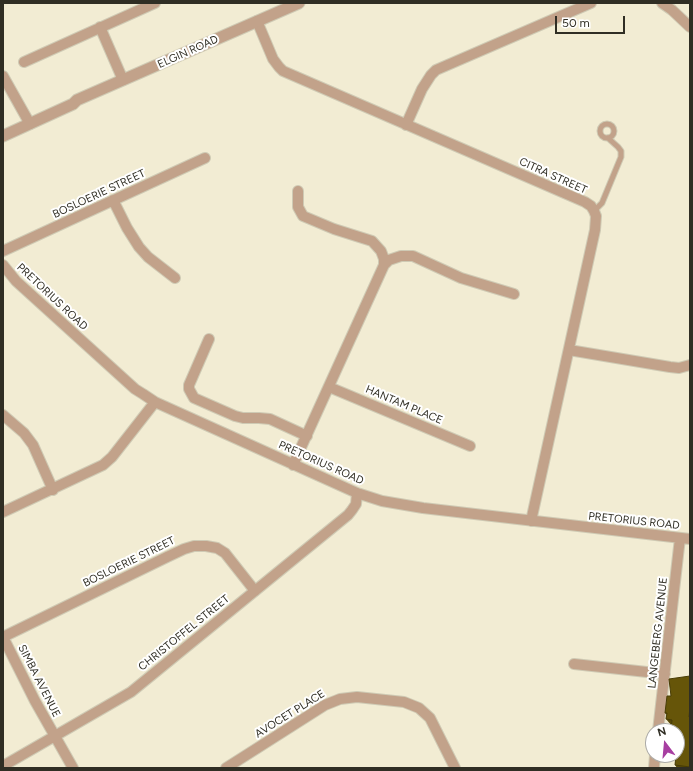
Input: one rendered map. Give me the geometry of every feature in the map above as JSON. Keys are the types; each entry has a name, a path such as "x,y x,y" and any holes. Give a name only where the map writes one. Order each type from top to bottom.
{"street":[{"path":"24,62 155,3"},
{"name":"ELGIN ROAD","path":"3,129 29,121 73,104 77,100 299,3"},
{"path":"406,125 422,89 436,70 591,3"},
{"path":"662,3 690,27"},
{"name":"CITRA STREET","path":"257,21 273,59 283,71 584,202 591,206 594,211"},
{"path":"100,28 123,80"},
{"path":"3,76 29,121"},
{"name":"ELGIN ROAD","path":"3,136 29,121"},
{"name":"BOSLOERIE STREET","path":"3,251 205,158"},
{"path":"298,191 298,207 303,216 334,229 372,241 381,251 384,259 384,265"},
{"path":"114,200 127,228 139,247 175,278"},
{"path":"531,521 595,230 596,216 594,211"},
{"path":"293,465 384,265 389,260 401,256 413,256 461,278 514,294"},
{"name":"PRETORIUS ROAD","path":"3,266 16,281 135,389 155,402 357,493 392,504 685,538"},
{"path":"209,339 189,385 188,389 194,398 235,416 243,418 270,419 307,436"},
{"path":"569,350 670,367 679,368 690,365"},
{"name":"HANTAM PLACE","path":"329,387 470,446"},
{"path":"3,512 53,490 103,465 112,457 155,402"},
{"path":"3,415 24,433 33,445 53,490"},
{"name":"CHRISTOFFEL STREET","path":"5,766 126,695 348,515 356,504 357,493"},
{"name":"LANGEBERG AVENUE","path":"659,723 685,538"},
{"name":"BOSLOERIE STREET","path":"3,637 167,557 194,546 217,548 225,553 255,591"},
{"name":"SIMBA AVENUE","path":"3,637 55,736 74,768"},
{"path":"574,664 666,674"},
{"name":"AVOCET PLACE","path":"226,768 325,705 340,699 357,697 404,702 419,708 430,718 455,768"}],"lane":[{"path":"594,211 602,203 621,158 618,146 608,138"}],"building":[{"path":"690,676 690,767 675,765 675,763 685,763 685,723 672,723 672,720 666,719 667,713 665,713 667,696 671,696 669,679"}]}
